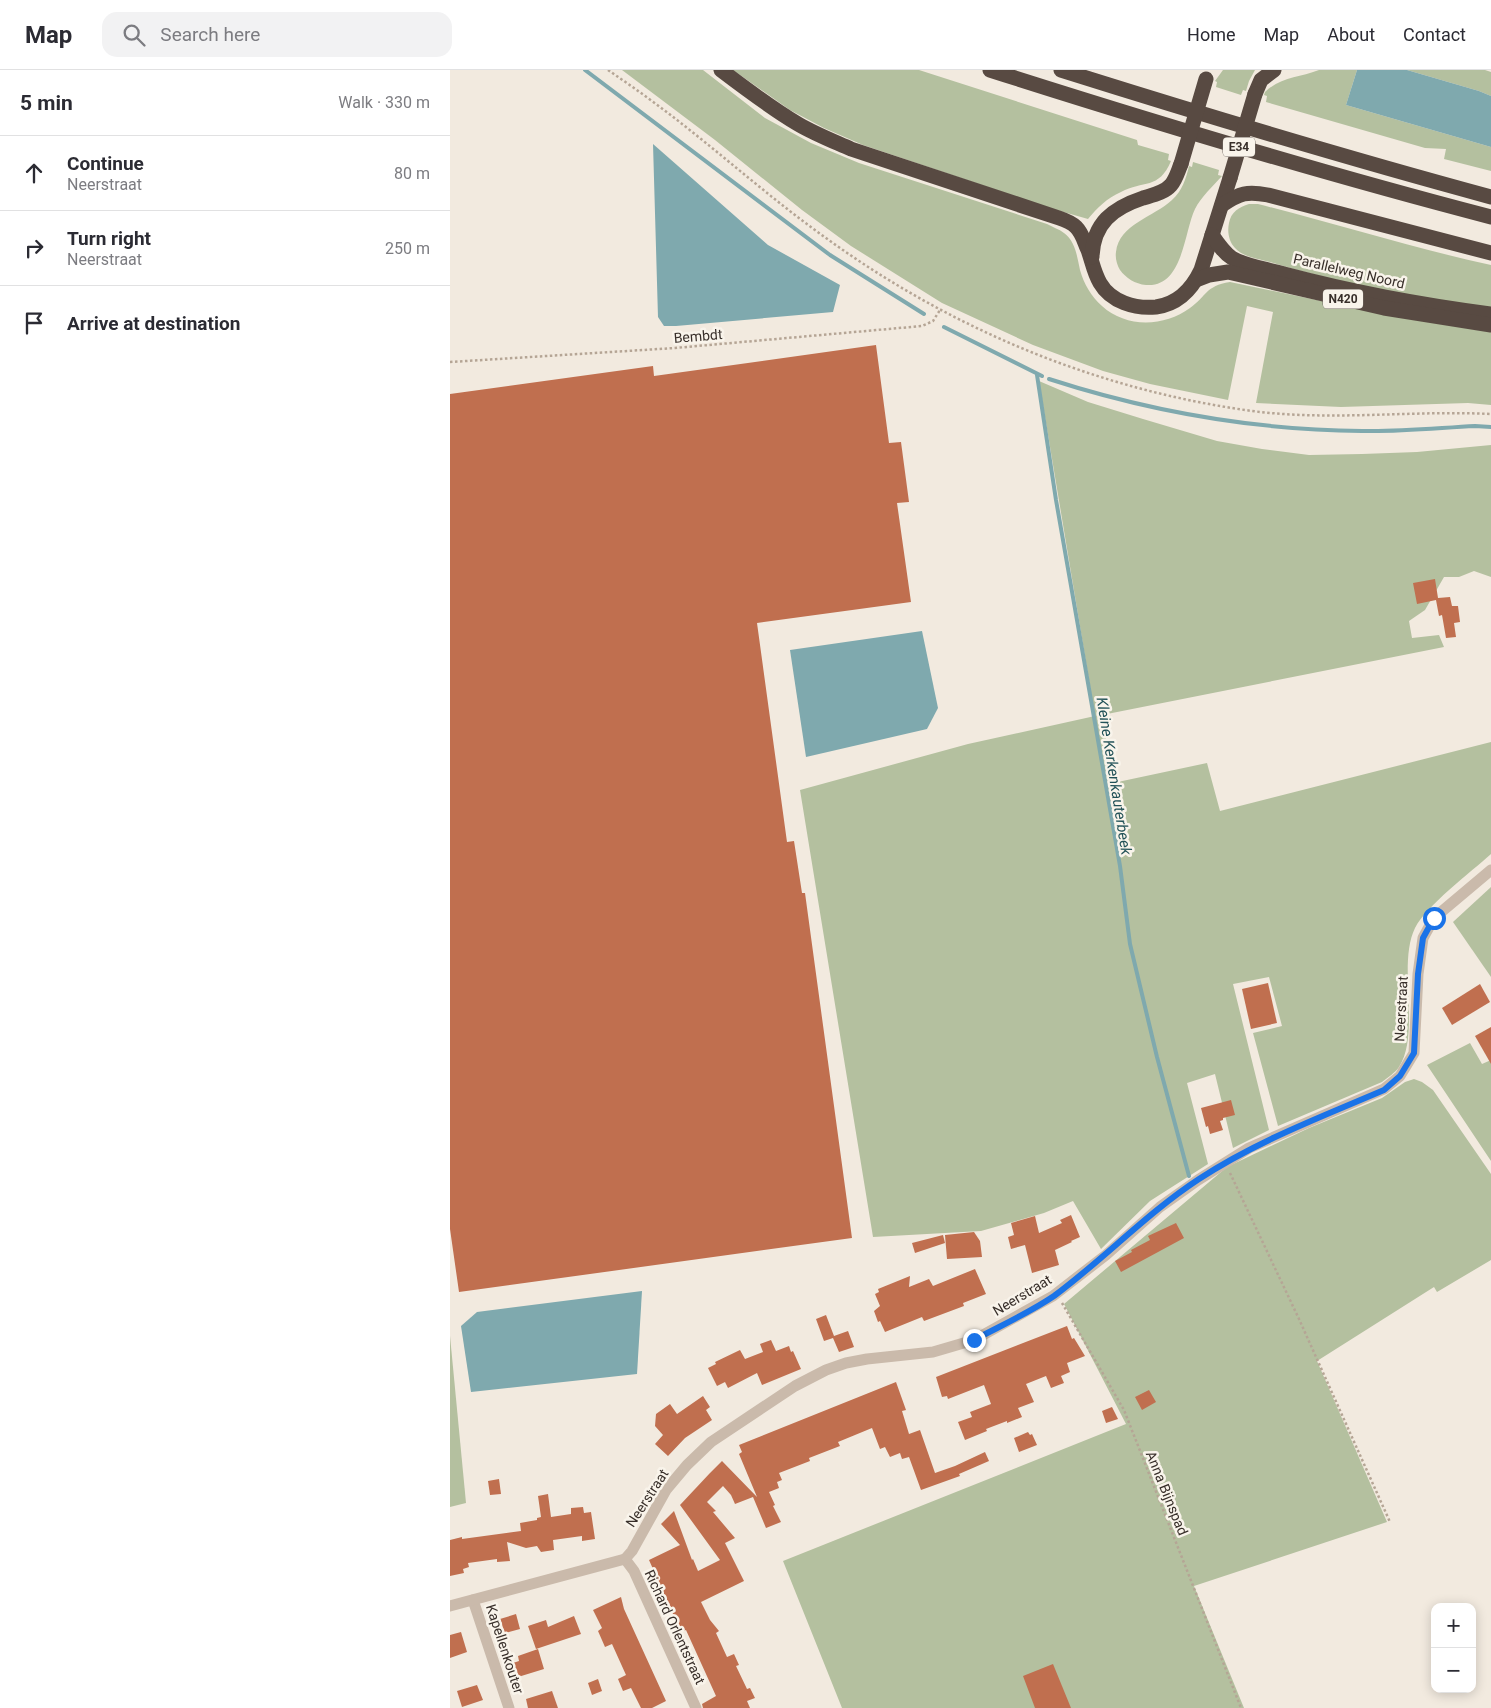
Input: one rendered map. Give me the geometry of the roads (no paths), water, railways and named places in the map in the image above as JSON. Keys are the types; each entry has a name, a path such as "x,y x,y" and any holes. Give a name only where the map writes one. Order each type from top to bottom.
{"highway":[{"path":"721,70 766,104 798,124 824,137 860,152 1075,225 1084,238 1100,284 1110,295 1125,304 1144,308 1162,306 1178,300 1192,287 1196,280 1222,205 1261,80 1274,70"},
{"name":"E34","path":"990,70 1172,127 1374,186 1491,217"},
{"name":"E34","path":"1062,70 1240,126 1491,197"},
{"path":"1092,261 1094,238 1100,226 1111,213 1124,205 1159,193 1170,185 1181,164 1208,74"},
{"path":"1222,205 1236,196 1251,192 1268,195 1491,253"},
{"name":"Parallelweg Noord","path":"1212,235 1219,246 1232,258 1251,265 1318,283 1446,308 1491,314"},
{"name":"Parallelweg Noord","path":"1196,280 1209,275 1228,272 1384,308 1491,325"}],"street":[{"name":"Neerstraat","path":"625,1559 632,1551 666,1490 687,1465 711,1442 795,1386 826,1370 846,1363 933,1352 974,1340 1053,1296 1106,1255 1160,1207 1198,1180 1249,1148 1384,1090 1400,1076 1414,1053 1418,974 1423,938 1434,918 1491,870"},
{"path":"450,1606 625,1559"},
{"name":"Richard Orlentstraat","path":"625,1559 634,1571 696,1708"},
{"name":"Kapellenkouter","path":"473,1600 509,1708"}],"water":[{"path":"1357,70 1407,70 1491,96 1491,147 1346,105"},
{"path":"653,144 768,245 840,285 833,312 664,326 658,317"},
{"path":"922,631 938,708 927,729 806,757 790,650"},
{"path":"642,1291 637,1374 471,1392 461,1326 477,1312"}],"waterway":[{"path":"585,70 830,255 924,314"},
{"path":"944,327 1042,376"},
{"name":"Kleine Kerkenkauterbeek","path":"1037,375 1056,500 1120,866 1130,944 1157,1057 1189,1176"},
{"path":"1049,379 1087,391 1165,410 1243,423 1322,430 1376,431 1475,426 1491,427"}]}
